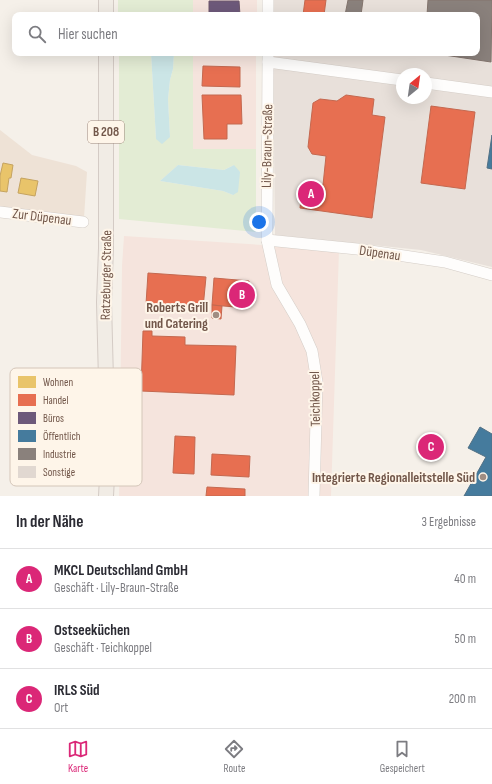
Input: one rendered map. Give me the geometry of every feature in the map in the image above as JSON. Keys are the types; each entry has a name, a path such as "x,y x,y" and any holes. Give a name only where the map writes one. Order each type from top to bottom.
{"main road":[{"path":"106,0 106,12"},
{"name":"Ratzeburger Straße","path":"106,56 106,248 104,302 106,368"},
{"name":"Ratzeburger Straße","path":"106,496 107,486"}],"street":[{"path":"268,0 268,12"},
{"path":"268,57 396,79"},
{"name":"Lily-Braun-Straße","path":"267,240 268,57"},
{"path":"432,84 492,92"},
{"name":"Zur Düpenau","path":"0,212 83,222"},
{"name":"Düpenau","path":"267,240 445,262 492,275"},
{"name":"Teichkoppel","path":"267,240 277,286 300,324 312,351 317,382 314,496"}],"shaded area":[{"path":"193,0 257,0 257,12 193,12"},
{"path":"273,0 492,0 492,267 421,250 275,235 273,56 480,56 480,12 273,12"},
{"path":"193,56 256,56 256,149 193,149"},
{"path":"0,130 32,155 76,166 87,172 84,218 0,207"},
{"path":"124,236 339,250 331,496 119,496 119,486 142,486 142,368 121,368 122,266"}],"green space":[{"path":"118,0 193,0 193,12 118,12"},
{"path":"119,56 151,56 156,139 170,137 168,99 174,56 193,56 193,149 256,149 256,232 119,219","holes":["178,165 224,170 234,165 233,195 223,191 160,181"]}],"water":[{"path":"151,56 174,56 168,99 170,137 162,144 156,139"},
{"path":"178,165 224,170 234,165 240,172 238,192 233,195 223,191 160,181"}],"building: Wohnen":[{"path":"3,163 13,165 7,192 0,191 0,176"},
{"path":"21,178 38,181 35,196 18,193"}],"building: Handel":[{"path":"305,0 326,0 324,12 303,12"},
{"path":"203,66 240,67 240,87 202,86"},
{"path":"202,95 241,95 242,124 227,124 227,139 204,139"},
{"path":"346,95 374,99 372,115 385,117 372,218 300,208 302,189 306,183 323,185 326,156 312,154 308,147 313,103 320,99 337,101"},
{"path":"431,106 475,112 465,189 421,183"},
{"path":"148,273 206,277 203,308 146,304"},
{"path":"214,278 249,281 248,296 252,296 252,304 247,303 247,308 212,305"},
{"path":"212,305 222,306 221,319 212,318"},
{"path":"143,331 152,331 152,336 185,337 185,345 236,346 234,395 142,391"},
{"path":"175,436 195,437 194,474 173,473"},
{"path":"212,454 250,456 249,477 211,475"},
{"path":"207,487 245,489 245,496 206,496"}],"building: Büros":[{"path":"209,1 239,1 240,12 209,12"}],"building: Öffentlich":[{"path":"492,135 492,169 487,168"},
{"name":"Integrierte Regionalleitstelle Süd","path":"480,427 492,434 492,496 464,496 486,457 468,448"}],"building: Industrie":[{"path":"348,0 363,0 361,12 346,12"},
{"path":"428,0 492,0 491,62 451,56 480,56 480,12 427,12"}],"building: Sonstige":[{"path":"426,438 437,439 435,457 425,456"}],"place":[{"name":"MKCL Deutschland GmbH","path":"311,194"},
{"name":"Ostseeküchen","path":"242,295"},
{"name":"Roberts Grill und Catering","path":"216,315"},
{"name":"IRLS Süd","path":"431,447"},
{"name":"Integrierte Regionalleitstelle Süd","path":"483,477"}]}
